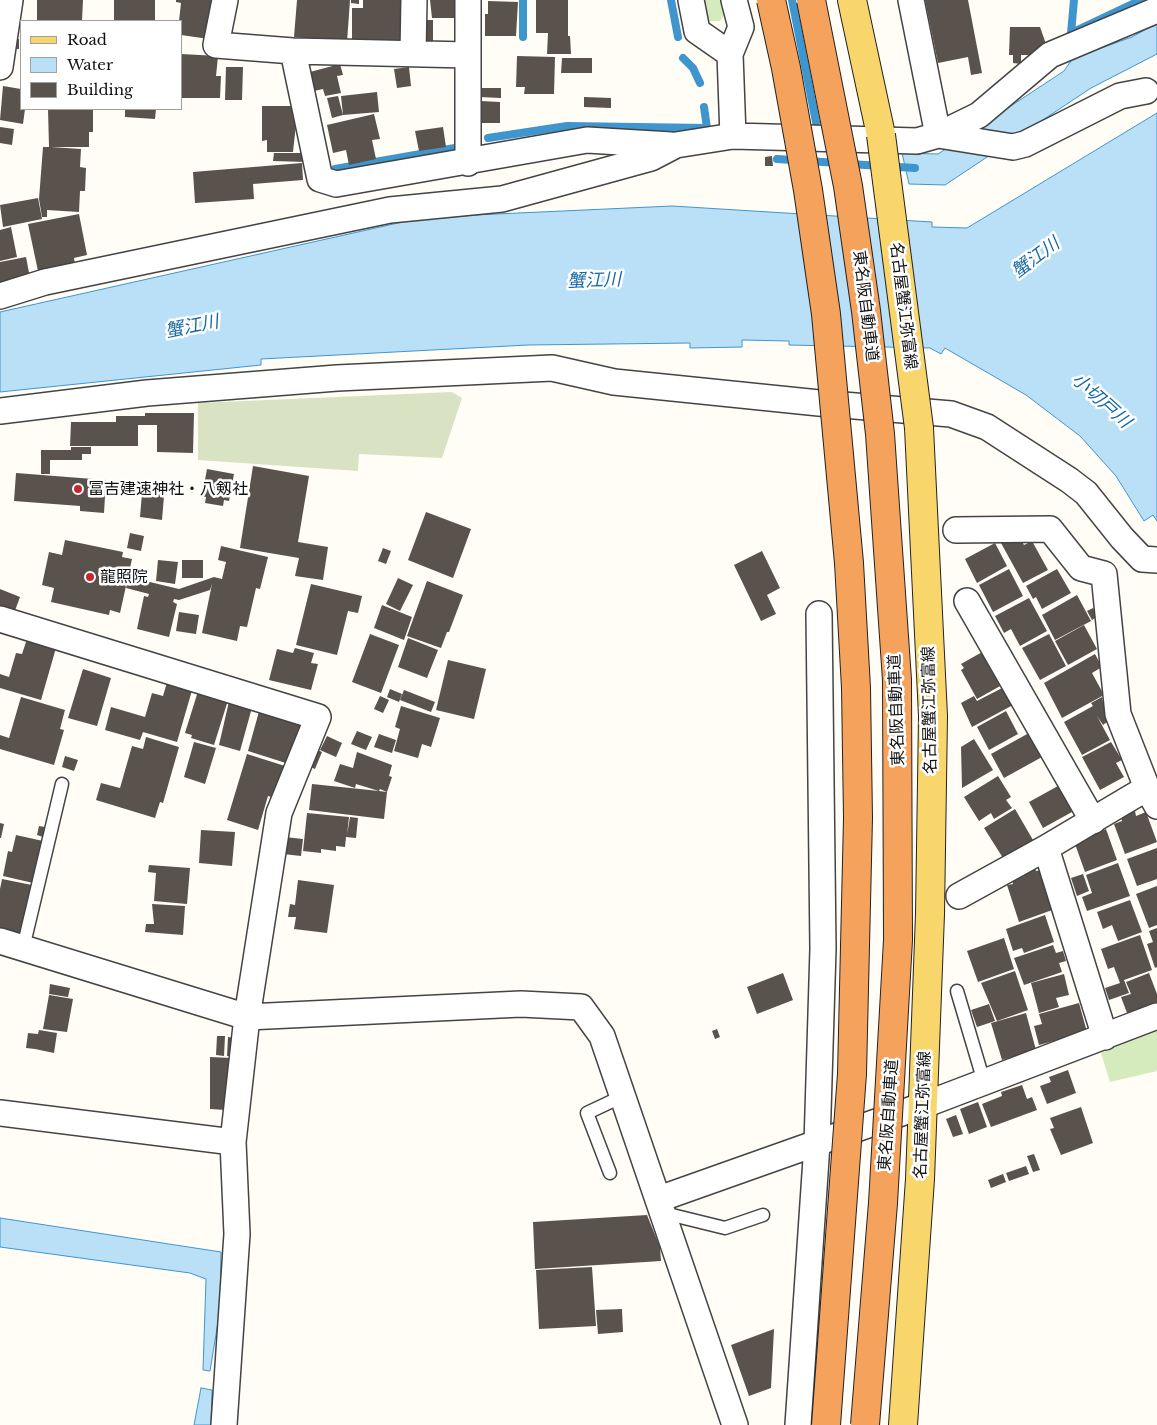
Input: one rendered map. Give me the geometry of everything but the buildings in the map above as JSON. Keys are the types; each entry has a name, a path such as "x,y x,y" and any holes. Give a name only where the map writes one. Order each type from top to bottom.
{"highway":[{"path":"771,0 786,68 808,190 826,314 850,563 856,688 858,818 852,1074 826,1425"},
{"name":"東名阪自動車道","path":"811,0 848,186 866,311 881,444 897,680 898,940 883,1203 864,1425"}],"main road":[{"name":"名古屋蟹江弥富線","path":"852,0 881,135 919,428 933,716 924,1106 903,1425"}],"street":[{"path":"225,0 216,45 293,50 468,55"},
{"path":"414,0 414,53"},
{"path":"468,0 468,162"},
{"path":"691,0 697,31 730,54"},
{"path":"733,136 730,54 741,27 734,0"},
{"path":"911,0 947,136"},
{"path":"0,66 6,6"},
{"path":"947,136 980,115 1050,55 1157,10"},
{"path":"293,50 320,179 336,184 587,140 676,146 733,136 918,141 947,136 1013,147 1025,144 1120,96 1146,91"},
{"path":"0,296 46,282 390,210 502,199 650,158 676,146"},
{"path":"0,411 204,388 338,378 552,368 614,382 819,403 951,414 987,427 1069,480 1086,493 1122,538 1142,559 1157,560"},
{"path":"956,530 1050,529 1081,568 1104,574 1118,714 1152,797 1093,820 960,896"},
{"path":"967,601 1093,820"},
{"path":"798,1425 817,1144 822,949 820,614"},
{"path":"0,621 318,717 279,813 247,1016 233,1142 237,1234 224,1425"},
{"path":"1046,848 1105,1037"},
{"path":"11,945 247,1016 521,1004 581,1008 602,1036 735,1425"},
{"path":"661,1206 817,1144 924,1106 1157,1016"},
{"path":"0,1113 233,1142"}],"lane":[{"path":"11,945 62,784"},
{"path":"957,991 984,1082"},
{"path":"610,1173 587,1113 623,1096"},
{"path":"661,1206 725,1228 763,1216"}],"green space":[{"path":"699,0 724,0 724,15 720,21 707,21"},
{"path":"452,392 462,398 442,458 359,454 358,471 198,460 198,403"},
{"path":"1157,1030 1157,1071 1110,1082 1101,1053"}],"water":[{"path":"1157,23 1157,54 1091,88 945,185 909,184 902,153 938,154 1064,71 1073,58 1132,37"},
{"path":"1157,113 1157,521 1153,515 1144,521 1116,476 1080,436 1026,395 945,348 941,354 930,348 789,345 789,341 742,340 742,347 690,348 690,343 528,345 261,359 261,365 0,392 0,312 407,221 475,215 672,206 932,222 932,227 967,228"},
{"path":"0,1218 221,1252 220,1310 210,1371 203,1370 206,1279 190,1273 0,1247"},
{"path":"201,1388 212,1390 211,1425 194,1425"}],"waterway":[{"path":"523,0 523,37"},
{"path":"671,0 678,37"},
{"path":"792,0 816,122"},
{"path":"1071,33 1074,0"},
{"path":"1071,33 1141,0"},
{"path":"683,58 693,68 700,83"},
{"path":"488,138 567,126 707,128 704,107"},
{"path":"335,169 455,148"},
{"path":"777,159 838,163"},
{"path":"849,164 915,168"}],"place":[{"name":"冨吉建速神社・八剱社","path":"78,489"},
{"name":"龍照院","path":"90,577"}],"water label":[{"name":"蟹江川","path":"1036,258"},
{"name":"蟹江川","path":"594,281"},
{"name":"蟹江川","path":"192,327"},
{"name":"小切戸川","path":"1101,401"}]}
